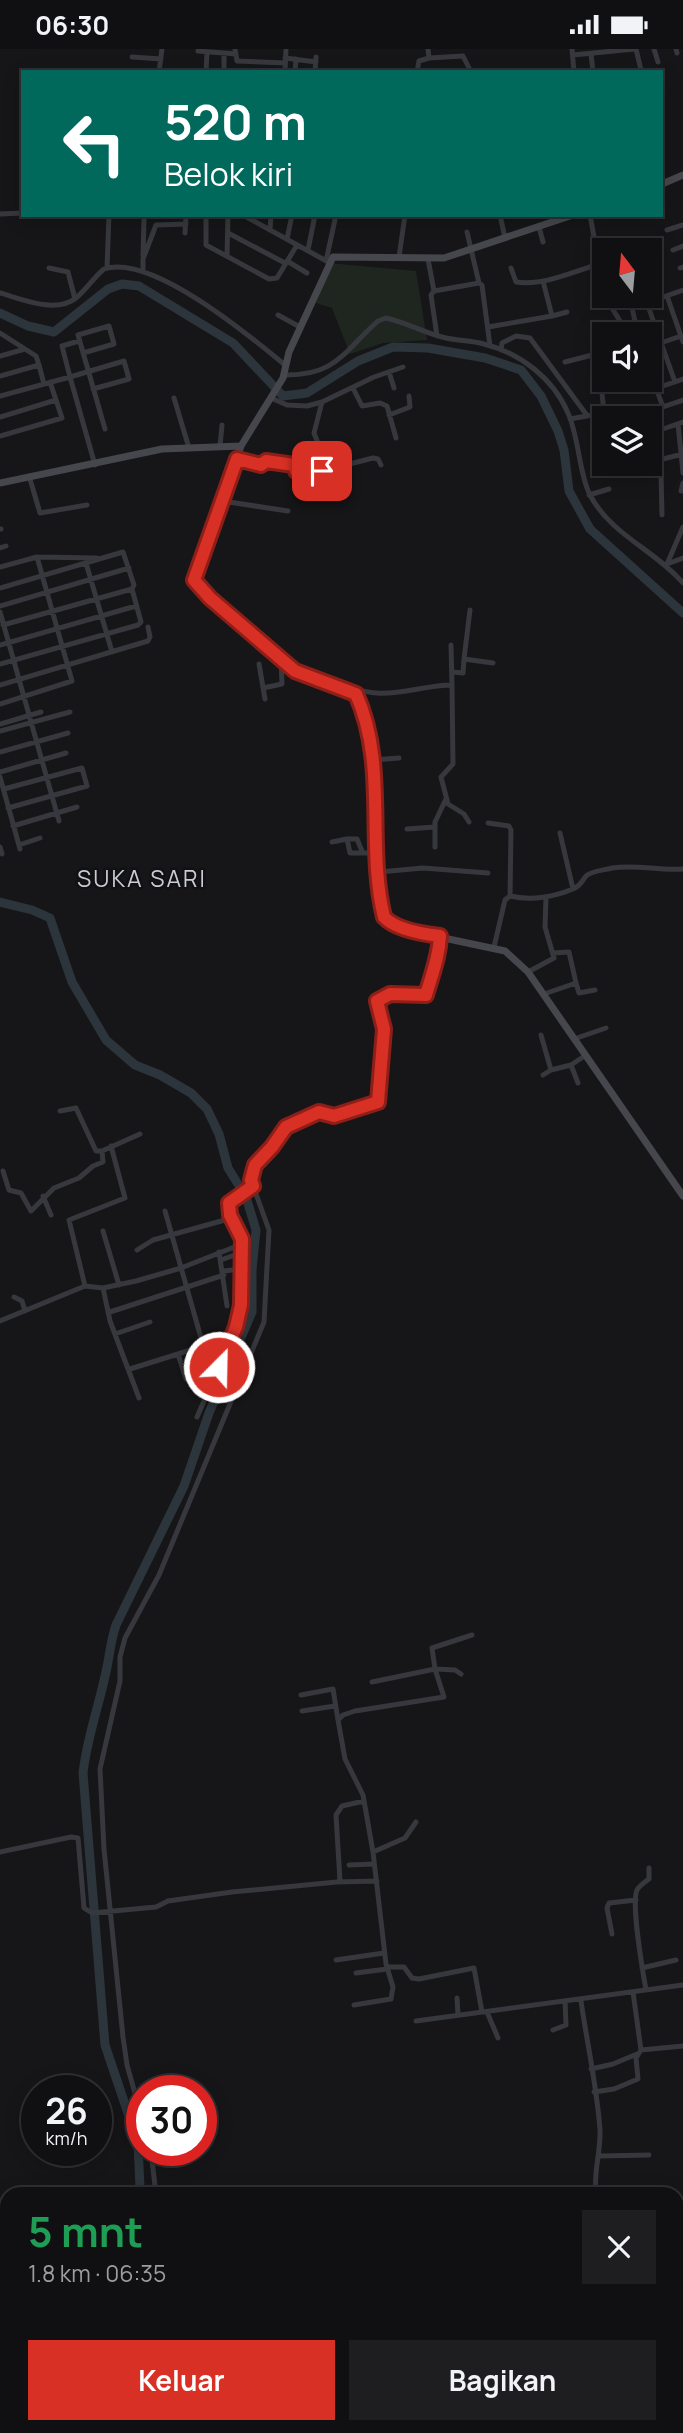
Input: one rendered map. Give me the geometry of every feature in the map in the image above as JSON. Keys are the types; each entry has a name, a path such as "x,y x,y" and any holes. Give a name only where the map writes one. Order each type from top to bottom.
{"street":[{"path":"159,70 162,49"},
{"path":"285,70 286,49"},
{"path":"428,49 429,58"},
{"path":"574,70 572,52 591,54 635,49 641,69"},
{"path":"654,49 658,62"},
{"path":"198,51 235,51 237,61 316,60 315,70"},
{"path":"206,70 207,52"},
{"path":"223,70 224,53"},
{"path":"591,54 593,70"},
{"path":"417,70 419,61 463,56 470,70"},
{"path":"132,57 161,59"},
{"path":"295,70 296,59"},
{"path":"663,184 683,175"},
{"path":"0,213 21,213"},
{"path":"107,268 109,217"},
{"path":"185,233 186,217"},
{"path":"206,217 206,245 273,280 297,245"},
{"path":"227,256 228,217"},
{"path":"249,217 328,262"},
{"path":"270,230 271,217"},
{"path":"287,239 292,217"},
{"path":"308,250 314,217"},
{"path":"336,217 328,262 285,365 284,377 241,446 194,580 210,598 295,671 355,692 361,690 382,693 427,685 452,685"},
{"path":"399,257 405,217"},
{"path":"500,217 505,238"},
{"path":"328,262 338,255 444,258 567,217"},
{"path":"590,217 594,238"},
{"path":"143,271 144,221 156,225 186,224"},
{"path":"143,259 156,225"},
{"path":"667,230 683,225"},
{"path":"539,227 543,242"},
{"path":"467,232 479,283 482,285 490,345"},
{"path":"228,233 307,273"},
{"path":"673,250 683,246"},
{"path":"428,259 434,291 431,298 437,336"},
{"path":"511,268 517,283 543,281 592,266"},
{"path":"50,268 68,272 75,299"},
{"path":"0,293 57,305 75,299 107,268 143,271 159,277 239,325 285,365"},
{"path":"543,281 552,316"},
{"path":"434,291 479,283"},
{"path":"662,298 683,290"},
{"path":"667,296 680,323 682,339 662,342 675,382"},
{"path":"488,327 567,312"},
{"path":"278,315 300,327"},
{"path":"284,377 329,368 383,319 437,336 490,345 526,361 538,371 567,409 589,495 624,536 667,564 682,581"},
{"path":"83,353 114,344 109,326 78,335 79,341 105,429"},
{"path":"0,436 62,418 57,400 36,356 1,335"},
{"path":"501,350 502,343 509,338 530,338 586,414"},
{"path":"79,341 62,346 95,465"},
{"path":"0,356 25,349"},
{"path":"565,362 592,355"},
{"path":"0,396 124,361 129,379 93,389"},
{"path":"0,376 39,365"},
{"path":"272,396 283,404 301,407 322,402 403,367"},
{"path":"389,372 394,388"},
{"path":"662,386 683,379"},
{"path":"353,388 362,406 382,403 387,407 396,437"},
{"path":"658,392 663,407 683,400"},
{"path":"602,393 602,406"},
{"path":"389,415 410,407 409,396"},
{"path":"174,398 189,448"},
{"path":"0,417 57,400"},
{"path":"322,402 314,433 328,469"},
{"path":"570,419 592,414"},
{"path":"662,515 661,429 680,423 683,473"},
{"path":"220,446 222,425"},
{"path":"0,483 30,479 162,449 241,446"},
{"path":"663,459 682,454"},
{"path":"237,459 261,465 266,461 294,465 296,471 328,469 373,457 381,465"},
{"path":"30,479 40,513 87,505"},
{"path":"681,491 683,483"},
{"path":"589,495 609,489"},
{"path":"222,501 288,511"},
{"path":"667,564 683,527"},
{"path":"0,588 123,552 130,568 140,624 0,664"},
{"path":"0,567 37,557 79,556 100,559"},
{"path":"0,703 72,681 37,557"},
{"path":"667,564 683,558"},
{"path":"86,563 112,652"},
{"path":"0,606 130,568"},
{"path":"2,625 132,589"},
{"path":"0,645 136,606"},
{"path":"452,672 463,673 470,610"},
{"path":"0,613 59,821"},
{"path":"0,685 148,641 148,627"},
{"path":"451,645 453,765 441,776 450,806 464,814 468,822"},
{"path":"464,659 493,663"},
{"path":"263,688 282,684 281,660"},
{"path":"259,664 265,699"},
{"path":"355,692 365,719 373,760 377,853 382,912 386,920 420,933 494,947 513,956 528,972 683,1196"},
{"path":"0,731 41,712"},
{"path":"0,724 69,712"},
{"path":"0,753 68,733"},
{"path":"40,838 19,847 0,775 66,753"},
{"path":"373,760 398,758"},
{"path":"4,789 82,768 87,786 8,808"},
{"path":"435,847 437,815 446,799"},
{"path":"13,826 77,807"},
{"path":"488,823 510,828 510,897 504,903 494,947"},
{"path":"407,829 435,827"},
{"path":"560,832 573,889"},
{"path":"346,839 350,853 377,853"},
{"path":"332,842 357,839 362,851"},
{"path":"510,897 546,897 573,889 590,874 610,869 640,865 666,870 683,869"},
{"path":"379,872 423,868 488,873"},
{"path":"528,972 553,959 545,927 546,897"},
{"path":"130,2075 107,1913 99,1778 120,1681 122,1646 159,1575 264,1322 269,1230 251,1188 255,1165 286,1127 317,1112 334,1116 379,1100 384,1029 377,1001 390,994 426,995 434,962 439,955 440,936"},
{"path":"553,953 569,952 579,993 595,990"},
{"path":"544,995 576,982"},
{"path":"575,1039 607,1028"},
{"path":"541,1035 551,1070"},
{"path":"543,1075 571,1065 586,1055"},
{"path":"571,1065 578,1083"},
{"path":"60,1111 76,1108 96,1151 102,1151 140,1133"},
{"path":"85,1286 69,1220 125,1198 111,1146"},
{"path":"3,1171 9,1191 21,1193 29,1211 34,1210 43,1196 103,1162 102,1151"},
{"path":"197,1417 238,1320 243,1252 228,1204 251,1188"},
{"path":"43,1196 51,1215"},
{"path":"165,1211 203,1346 209,1361 219,1367"},
{"path":"137,1250 153,1240 172,1237 232,1218"},
{"path":"103,1231 119,1285"},
{"path":"0,1321 85,1286 103,1288 119,1285 181,1268 242,1244"},
{"path":"219,1252 227,1306"},
{"path":"221,1260 243,1252"},
{"path":"110,1312 242,1269"},
{"path":"103,1288 114,1334 130,1369 139,1398"},
{"path":"13,1297 22,1301 25,1311"},
{"path":"114,1334 150,1322"},
{"path":"130,1369 203,1346"},
{"path":"178,1354 186,1379"},
{"path":"338,1720 355,1711 444,1697 435,1669 433,1647 472,1635"},
{"path":"372,1682 435,1669 455,1670 461,1674"},
{"path":"301,1695 332,1689 345,1759 364,1801 373,1853 384,1953 393,1987 392,1997 354,2005"},
{"path":"302,1711 335,1706"},
{"path":"340,1881 336,1815 342,1806 364,1801"},
{"path":"373,1853 405,1838 416,1822"},
{"path":"0,1852 78,1838 84,1908 92,1913 156,1907 169,1901 190,1898 340,1881 377,1881"},
{"path":"349,1865 374,1864"},
{"path":"646,1990 636,1900 637,1889 649,1879 649,1868"},
{"path":"612,1934 607,1908 609,1903 636,1900"},
{"path":"336,1960 384,1953"},
{"path":"642,1968 676,1960"},
{"path":"356,1973 404,1967 415,1979 474,1968 484,2012 498,2038"},
{"path":"416,2021 581,2001 683,1985 683,1991"},
{"path":"594,2092 614,2089 638,2079 639,2052 633,1992"},
{"path":"457,1998 458,2015"},
{"path":"553,2030 567,2023 565,2001"},
{"path":"581,2001 600,2126 595,2187"},
{"path":"591,2069 613,2064 639,2052 683,2046"},
{"path":"598,2156 649,2155"},
{"path":"153,2166 155,2187"}],"shaded area":[{"path":"329,263 416,271 427,340 383,343 350,354 332,308 316,303"}],"waterway":[{"path":"0,313 28,326 54,332 108,289 122,284 139,286 233,343 283,396 307,393 358,361 393,347 428,348 485,358 521,370 541,396 558,431 564,450 569,491 590,529 683,613"},
{"path":"0,902 32,910 50,918 72,982 106,1040 135,1065 160,1075 191,1093 207,1109 219,1134 228,1168 246,1197 256,1230 252,1312 209,1413 184,1486 116,1625 83,1773 105,2045 138,2143 140,2187"}],"district":[{"name":"SUKA SARI","path":"142,878"}],"route":[{"path":"219,1367 236,1327 241,1305 242,1239 230,1215 229,1203 253,1186 251,1180 255,1165 286,1127 319,1112 334,1116 378,1102 381,1093 384,1029 377,1001 390,994 426,995 434,962 439,955 440,936 420,933 388,922 384,917 377,853 377,797 373,760 365,719 355,692 295,671 210,598 194,580 237,459 261,465 266,461 294,465 295,471 322,471"}]}
